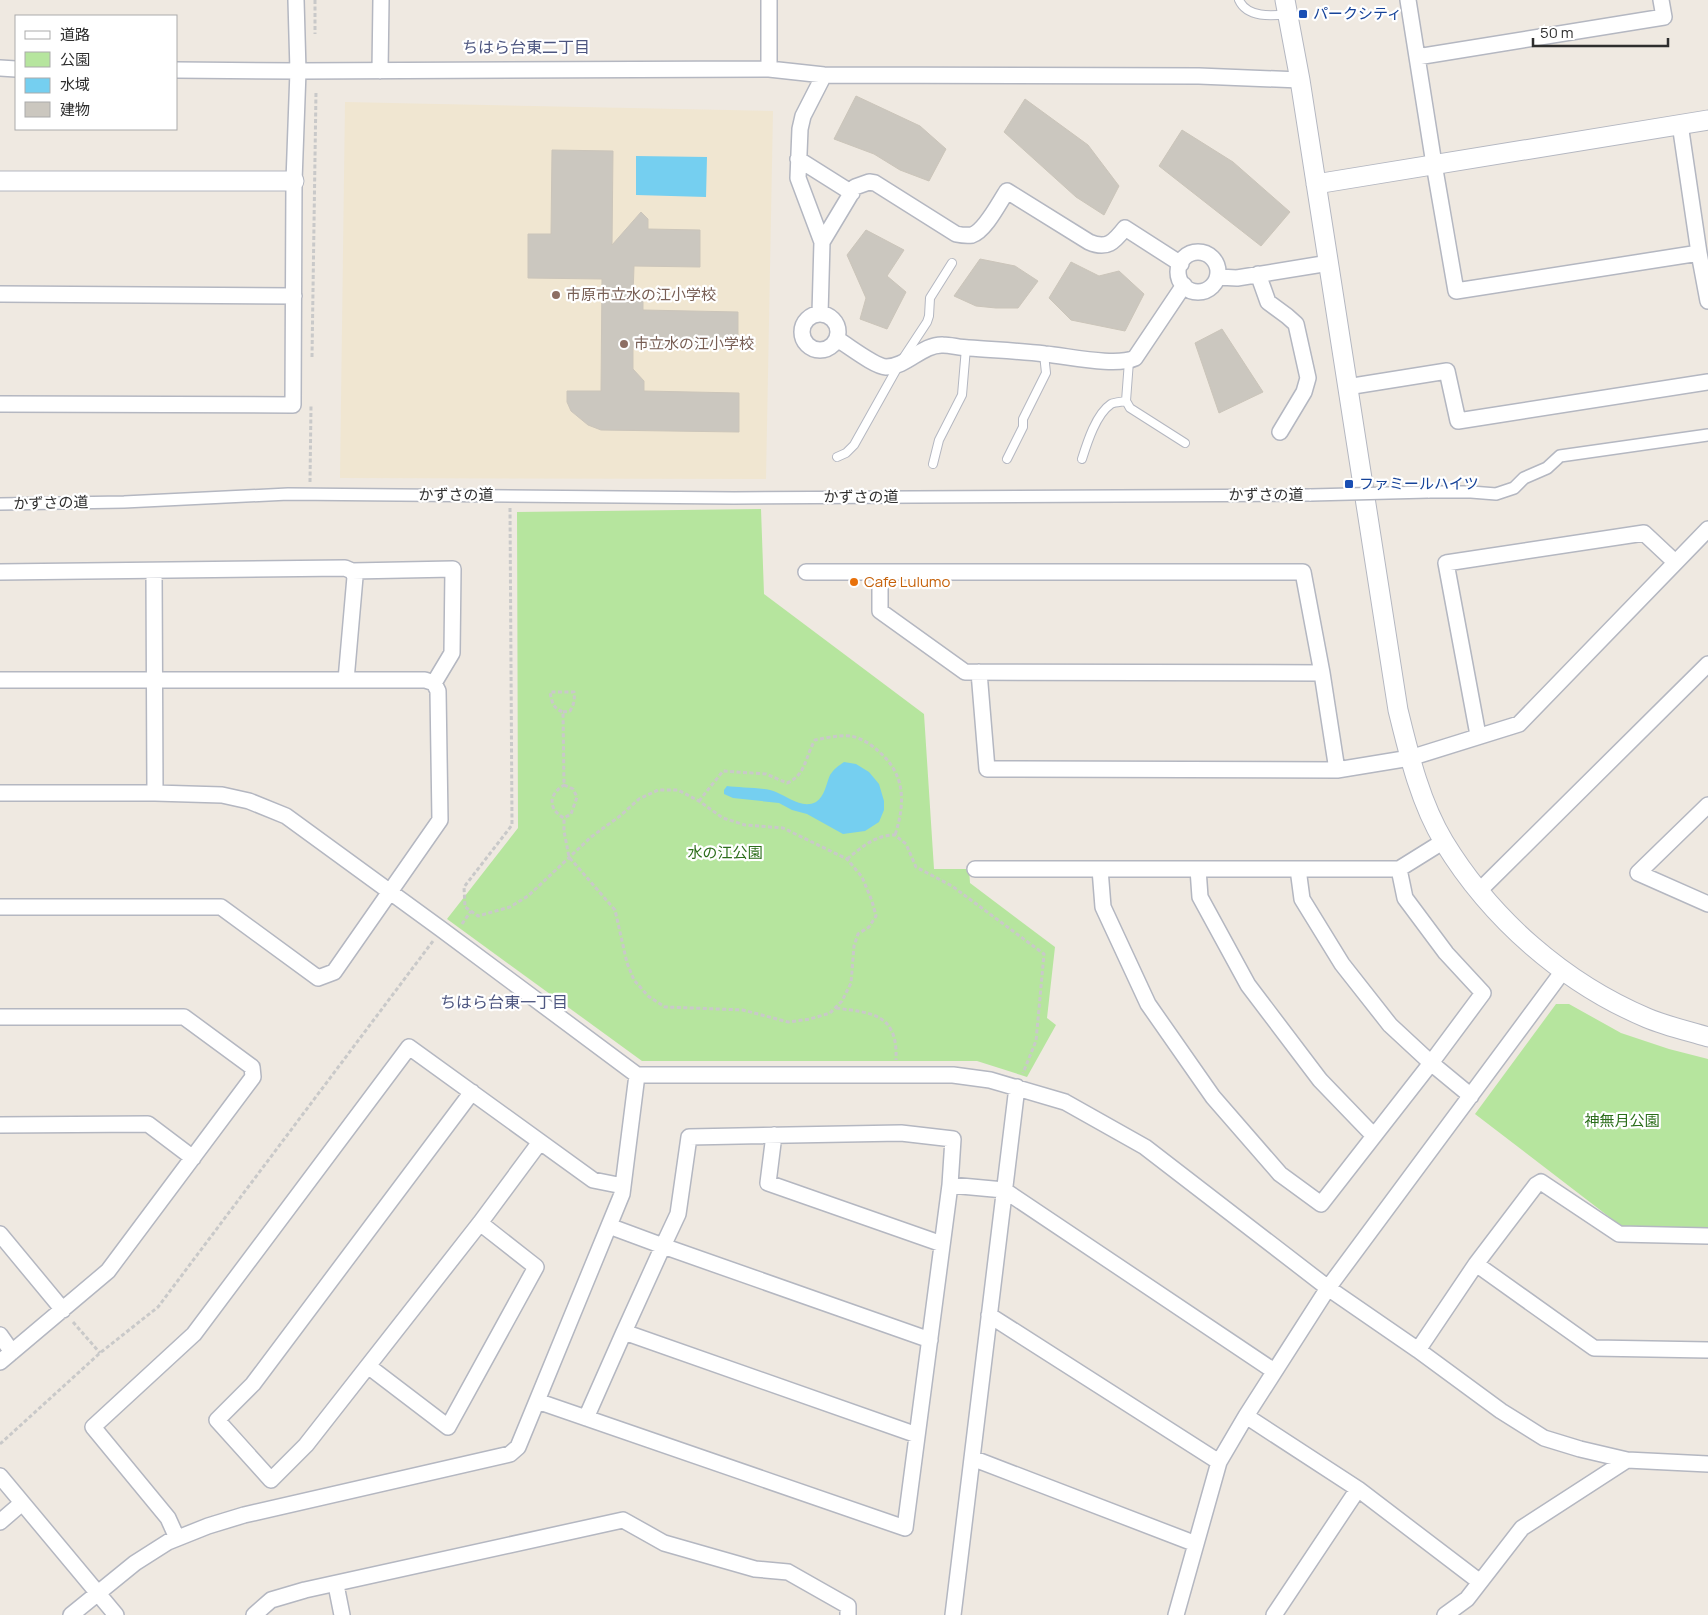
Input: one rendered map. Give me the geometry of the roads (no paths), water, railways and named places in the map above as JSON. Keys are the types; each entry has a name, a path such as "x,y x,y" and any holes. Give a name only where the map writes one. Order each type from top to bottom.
{"street":[{"path":"0,404 293,405 294,181 298,71 296,0"},
{"path":"380,71 381,0"},
{"path":"769,0 769,69"},
{"path":"1408,0 1456,291 1699,253"},
{"path":"1417,57 1664,17 1661,0"},
{"path":"1287,7 1329,263 1398,710 1410,758 1424,799 1444,841 1479,891 1537,951 1563,971 1599,994 1647,1018 1708,1038"},
{"path":"0,68 15,69"},
{"path":"178,70 769,69 824,75 1199,76 1300,80"},
{"path":"820,314 822,242 798,178 798,159 802,116 824,75"},
{"path":"1316,184 1708,120"},
{"path":"1680,124 1708,301"},
{"path":"798,159 852,193"},
{"path":"0,181 294,181"},
{"path":"822,242 855,188 869,182 875,183 956,234 972,235 981,230 1006,191 1099,247 1108,245 1125,228 1181,264"},
{"path":"1203,252 1215,261 1218,269 1215,283 1209,289 1202,292 1194,292 1184,285 1179,276 1181,264 1188,255 1203,252"},
{"path":"1218,276 1237,278 1329,263"},
{"path":"1258,274 1268,302 1296,324 1308,378 1304,392 1280,432"},
{"path":"837,339 878,365 887,367 900,364 932,346 942,345 1114,362 1129,361 1136,358 1184,285"},
{"path":"0,294 294,296"},
{"path":"820,314 833,319 837,325 838,332 837,339 833,345 820,350 808,345 802,332 804,325 813,315 820,314"},
{"path":"1347,388 1447,371 1458,421 1708,382"},
{"name":"かずさの道","path":"0,504 124,502 288,494 734,498 1311,495 1428,492 1496,494 1514,488 1524,478 1547,468 1560,456 1708,435"},
{"path":"980,672 987,769 1337,770 1410,758 1478,735 1519,724 1708,528"},
{"path":"1478,735 1446,563 1644,533 1675,562"},
{"path":"0,572 345,568 352,571 453,569 452,654 434,683"},
{"path":"154,571 154,793"},
{"path":"346,680 355,577 352,571"},
{"path":"806,572 1303,572 1322,673 1337,770"},
{"path":"880,572 880,611 965,672 1322,673"},
{"path":"1479,891 1708,664"},
{"path":"0,680 425,680 434,683 438,691 440,820 334,972 318,978 221,907 0,907"},
{"path":"0,793 222,795 249,801 286,816 636,1075 953,1075 1017,1086 1065,1102 1145,1147 1328,1288 1418,1350 1501,1411 1544,1438 1580,1449 1628,1460 1708,1464"},
{"path":"1708,805 1638,873 1708,904"},
{"path":"975,869 1399,869 1444,841"},
{"path":"1100,869 1103,907 1148,1004 1213,1097 1280,1174 1321,1204 1483,993 1446,954 1405,898 1399,869"},
{"path":"1198,869 1200,897 1248,986 1320,1080 1374,1136"},
{"path":"1298,869 1302,900 1342,964 1390,1024 1431,1063 1472,1096"},
{"path":"1175,1615 1219,1462 1246,1416 1328,1288 1563,971"},
{"path":"0,1017 184,1017 252,1067 253,1077 108,1272 0,1362"},
{"path":"177,1538 168,1518 93,1427 194,1334 409,1047 593,1180 623,1186"},
{"path":"71,1615 135,1563 177,1538 208,1526 244,1515 510,1454 518,1447 622,1194 636,1075"},
{"path":"953,1615 1017,1086"},
{"path":"472,1092 253,1384 217,1420 271,1480 306,1445 480,1223 540,1142"},
{"path":"0,1125 148,1124 193,1158"},
{"path":"538,1401 586,1418 905,1528 950,1185 953,1139 901,1133 689,1137 678,1214 586,1418"},
{"path":"774,1135 768,1183 942,1244"},
{"path":"1418,1350 1476,1264 1536,1185 1541,1182 1619,1234 1708,1236"},
{"path":"950,1185 1004,1190 1274,1371"},
{"path":"368,1366 448,1427 536,1267 480,1223"},
{"path":"609,1226 930,1340"},
{"path":"0,1234 62,1310"},
{"path":"1476,1264 1594,1348 1708,1350"},
{"path":"989,1315 1219,1462"},
{"path":"624,1332 918,1435"},
{"path":"0,1335 12,1352"},
{"path":"1246,1416 1358,1489 1480,1582"},
{"path":"972,1458 1196,1544"},
{"path":"1444,1615 1467,1599 1522,1528 1628,1460"},
{"path":"0,1476 116,1615"},
{"path":"1274,1615 1358,1489"},
{"path":"0,1522 22,1503"},
{"path":"254,1615 271,1600 305,1590 336,1585 623,1520 664,1543 755,1569 788,1572 848,1606 848,1615"},
{"path":"336,1585 342,1615"}],"lane":[{"path":"1239,0 1241,5 1254,13 1275,16 1287,7"},
{"path":"837,457 846,453 854,445 900,364 927,322 930,298 952,263"},
{"path":"933,464 939,440 962,395 966,348"},
{"path":"1007,459 1023,427 1023,419 1046,373 1044,354"},
{"path":"1129,361 1126,401 1130,408 1185,443"},
{"path":"1082,460 1090,436 1105,410 1113,403 1126,401"}],"water":[{"path":"636,156 707,157 706,197 636,195"},
{"path":"844,762 856,764 869,772 879,784 884,801 884,810 879,822 865,831 843,834 807,814 792,810 779,803 733,798 724,794 727,786 760,788 772,790 795,802 811,804 821,797 830,775"}],"place":[{"name":"パークシティ","path":"1303,14"},
{"name":"市原市立水の江小学校","path":"556,295"},
{"name":"市立水の江小学校","path":"624,344"},
{"name":"ファミールハイツ","path":"1349,484"},
{"name":"Cafe Lulumo","path":"854,582"}],"district":[{"name":"ちはら台東二丁目","path":"526,47"},
{"name":"ちはら台東一丁目","path":"504,1002"}],"park label":[{"name":"水の江公園","path":"725,853"},
{"name":"神無月公園","path":"1622,1121"}]}
